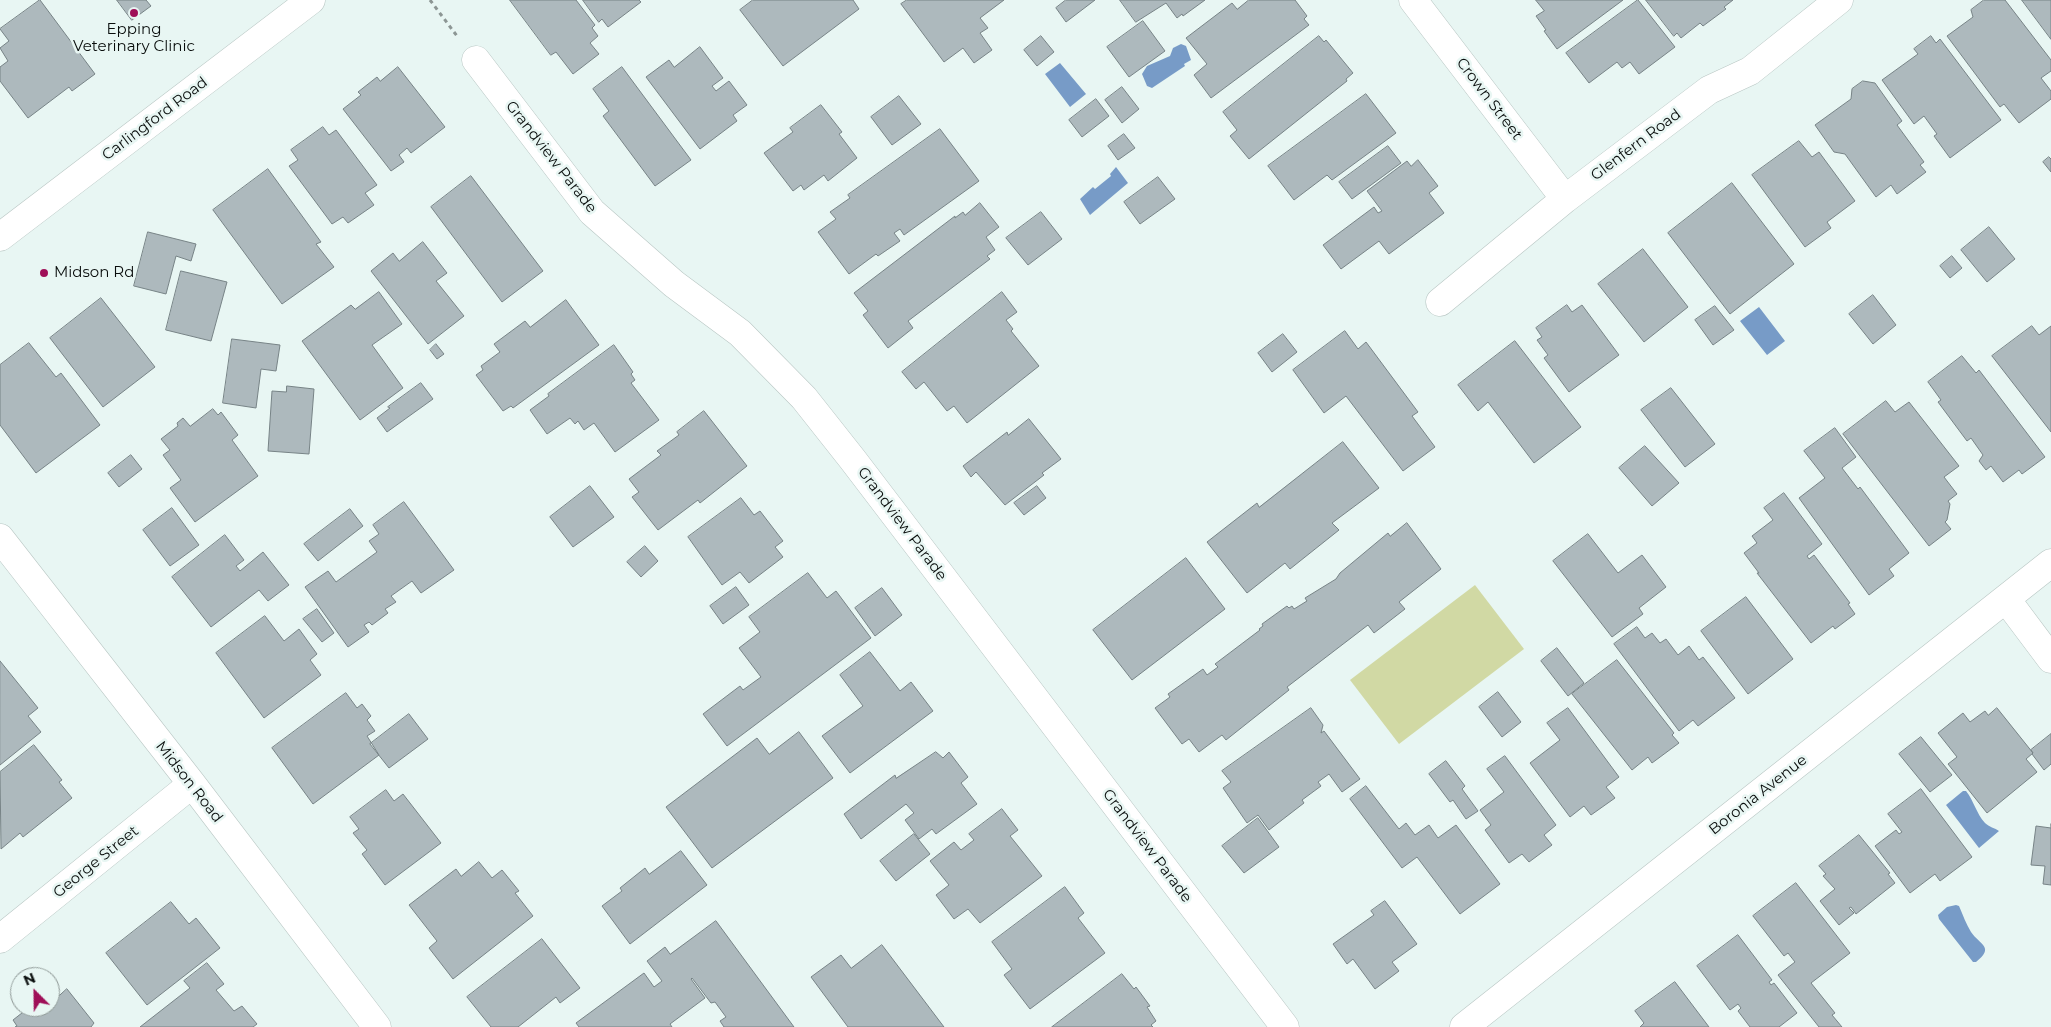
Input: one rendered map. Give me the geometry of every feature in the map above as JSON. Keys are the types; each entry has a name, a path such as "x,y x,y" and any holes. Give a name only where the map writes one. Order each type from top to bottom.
{"street":[{"name":"Carlingford Road","path":"0,237 311,0"},
{"name":"Crown Street","path":"1413,0 1565,199"},
{"name":"Glenfern Road","path":"1440,302 1565,199 1709,90 1750,71 1839,0"},
{"name":"Grandview Parade","path":"476,60 592,212 674,284 740,334 804,398 1285,1027"},
{"name":"Midson Road","path":"0,538 192,784 377,1027"},
{"name":"Boronia Avenue","path":"1464,1027 2051,563"},
{"path":"2006,599 2051,659"},
{"name":"George Street","path":"0,939 192,784"}],"path":[{"path":"430,0 476,60"}],"green space":[{"path":"1475,585 1524,649 1399,744 1350,680"}],"water":[{"path":"1181,44 1186,46 1191,60 1152,88 1147,86 1142,74 1147,66 1170,56 1173,48"},
{"path":"1060,63 1086,94 1070,107 1045,74"},
{"path":"1116,167 1128,183 1090,215 1080,199 1093,187 1095,189 1111,176 1110,174"},
{"path":"1759,307 1785,341 1767,355 1740,321"},
{"path":"1963,791 1966,791 1969,795 1985,823 1999,831 1979,848 1946,805"},
{"path":"1959,906 1971,932 1984,946 1985,949 1982,957 1976,962 1973,962 1939,919 1938,915 1947,907"}],"building":[{"path":"40,0 95,74 72,91 69,87 28,118 0,81 0,67 8,61 0,48 9,41 0,29"},
{"name":"Epping Veterinary Clinic","path":"117,0 146,0 151,6 132,20"},
{"path":"510,0 576,0 595,25 592,28 598,36 590,43 599,54 573,74 556,52 551,55"},
{"path":"583,0 639,0 641,2 608,27 602,19 599,22"},
{"path":"753,0 853,0 859,9 783,66 740,10"},
{"path":"907,0 1004,0 980,18 988,28 980,33 992,50 974,63 963,48 944,62 901,4"},
{"path":"1066,0 1095,0 1066,22 1056,8"},
{"path":"1120,0 1205,0 1183,16 1182,14 1177,18 1166,3 1136,22"},
{"path":"1249,0 1295,0 1307,16 1304,19 1309,25 1211,98 1194,75 1207,64 1186,38 1232,3 1237,9"},
{"path":"1536,0 1623,0 1557,49 1536,16 1544,11"},
{"path":"1638,0 1675,47 1639,74 1630,62 1622,68 1617,62 1589,83 1566,53"},
{"path":"1646,0 1733,0 1724,7 1726,9 1703,26 1700,23 1681,38 1677,33 1674,36"},
{"path":"1984,0 2005,0 2051,60 2051,71 2041,78 2051,91 2051,99 2019,123 2004,104 2000,107 1947,36 1973,17 1971,10"},
{"path":"2022,0 2051,0 2051,39"},
{"path":"1143,21 1165,51 1129,77 1107,47"},
{"path":"1041,36 1054,52 1037,66 1024,50"},
{"path":"1319,36 1324,42 1326,40 1353,73 1346,79 1347,81 1249,159 1230,136 1237,130 1223,112"},
{"path":"1931,36 1936,43 1940,39 2001,120 1950,158 1934,136 1937,134 1924,116 1914,124 1882,80 1918,54 1914,49"},
{"path":"700,47 723,78 712,86 716,91 729,81 747,105 733,115 737,121 700,149 646,77 669,60 674,67"},
{"path":"398,67 445,127 411,153 407,148 399,155 404,162 391,171 343,109 361,95 358,92 377,77 380,81"},
{"path":"622,67 691,160 655,186 603,116 609,111 593,89"},
{"path":"1863,81 1875,83 1902,121 1897,125 1924,162 1920,165 1926,172 1897,194 1891,185 1876,197 1845,154 1834,152 1815,125 1851,99 1852,89"},
{"path":"1122,87 1139,109 1122,123 1105,100"},
{"path":"1366,94 1396,133 1332,180 1327,175 1294,200 1268,166"},
{"path":"899,96 921,124 892,145 871,117"},
{"path":"1096,99 1109,116 1082,137 1069,120"},
{"path":"821,105 842,132 839,134 857,158 828,181 824,175 804,190 801,185 793,191 764,153 793,132 790,128"},
{"path":"323,127 329,135 336,130 377,185 365,193 374,205 348,223 343,217 332,224 289,166 298,160 291,150"},
{"path":"940,129 979,181 904,235 900,229 894,233 900,241 878,256 876,254 849,274 818,232 836,219 830,212 850,198 848,195"},
{"path":"1124,134 1135,148 1118,160 1108,146"},
{"path":"1799,141 1812,157 1819,152 1855,201 1827,222 1831,228 1805,247 1752,175"},
{"path":"1388,146 1401,163 1352,199 1339,182"},
{"path":"2049,157 2051,159 2051,172 2043,162"},
{"path":"1418,160 1438,186 1429,193 1444,213 1389,254 1379,241 1341,269 1323,245 1374,207 1378,213 1382,211 1367,191 1407,161 1411,166"},
{"path":"268,169 321,242 316,244 334,267 282,304 213,210"},
{"path":"471,176 543,271 502,302 431,207"},
{"path":"1158,177 1175,199 1140,224 1124,202"},
{"path":"1732,183 1794,264 1730,314 1668,233"},
{"path":"980,203 999,227 986,237 995,250 987,256 990,259 908,321 913,328 888,348 863,315 868,311 854,293 955,216 955,218 963,212 965,215"},
{"path":"1041,212 1062,239 1028,265 1006,238"},
{"path":"1989,227 2015,259 1987,282 1961,250"},
{"path":"148,232 196,244 191,261 176,256 166,294 134,286"},
{"path":"423,242 447,273 436,281 464,316 428,344 371,271 393,253 399,261"},
{"path":"1643,249 1688,307 1644,342 1598,284"},
{"path":"1952,256 1962,268 1950,278 1940,266"},
{"path":"181,271 227,282 211,341 166,330"},
{"path":"379,292 402,324 372,345 403,388 360,420 302,341 351,305 355,309"},
{"path":"1002,292 1017,312 1006,320 1013,329 1011,331 1039,366 967,423 954,406 947,411 924,382 916,389 902,372"},
{"path":"1873,295 1896,325 1873,344 1849,314"},
{"path":"101,298 155,367 103,407 50,338"},
{"path":"566,300 599,345 513,408 511,406 503,411 476,375 483,370 481,366 500,352 494,344 525,321 530,327"},
{"path":"1567,305 1572,312 1582,305 1619,355 1569,392 1544,358 1548,355 1537,340 1542,337 1536,328"},
{"path":"1715,306 1734,330 1713,345 1695,320"},
{"path":"2032,326 2039,335 2051,326 2051,432 1992,356"},
{"path":"1345,331 1358,349 1366,342 1418,412 1412,416 1435,447 1403,471 1346,396 1324,413 1293,370"},
{"path":"1283,334 1297,352 1272,372 1258,353"},
{"path":"232,339 280,345 276,371 261,369 256,408 223,403"},
{"path":"1515,341 1581,427 1534,463 1488,402 1478,411 1458,385"},
{"path":"29,343 56,377 61,373 100,425 36,473 0,425 0,365"},
{"path":"436,344 444,354 437,359 430,350"},
{"path":"614,345 633,372 631,374 635,380 631,383 659,420 615,452 594,423 584,430 578,421 575,424 570,418 547,434 530,410 549,396 548,394"},
{"path":"1962,356 1976,373 1979,370 2045,457 2022,474 2019,470 2003,482 1991,466 1986,470 1979,461 1983,455 1971,438 1967,441 1938,402 1941,400 1928,382"},
{"path":"421,383 433,399 387,432 377,418 390,408 388,407"},
{"path":"287,386 314,389 309,454 268,451 272,391 286,392"},
{"path":"1671,388 1715,444 1685,467 1641,410"},
{"path":"1886,401 1895,412 1909,402 1959,466 1944,477 1957,494 1948,501 1950,504 1945,522 1951,529 1929,546 1843,434"},
{"path":"213,409 218,415 221,412 238,435 232,440 258,476 195,522 170,488 181,480 163,455 170,450 161,439 178,426 177,423 183,418 190,426"},
{"path":"704,411 747,466 700,503 698,500 658,530 632,497 639,492 629,479 661,455 657,451 679,435 677,432"},
{"path":"1029,419 1061,459 1042,473 1044,475 1005,505 976,472 971,477 963,466 1007,432 1008,435"},
{"path":"1835,428 1856,457 1842,468 1858,489 1860,487 1909,553 1889,569 1894,576 1869,595 1799,498 1825,478 1804,451"},
{"path":"1343,442 1379,488 1332,523 1339,530 1290,569 1285,563 1247,593 1207,542 1257,503 1259,507"},
{"path":"1645,446 1679,483 1652,506 1619,468"},
{"path":"131,455 142,469 119,487 108,473"},
{"path":"590,486 614,517 573,547 550,517"},
{"path":"1037,486 1046,498 1024,515 1014,503"},
{"path":"1784,493 1822,544 1807,556 1809,559 1814,555 1850,603 1848,604 1855,614 1835,629 1833,626 1811,643 1757,573 1759,573 1744,553 1757,543 1752,536 1773,520 1764,508"},
{"path":"741,498 754,515 760,511 783,541 775,547 783,557 749,583 740,572 722,585 688,537"},
{"path":"404,502 454,570 421,593 412,581 391,596 396,602 385,609 388,613 372,625 369,622 364,625 369,632 348,647 305,587 328,571 336,582 377,552 369,541 379,534 373,525"},
{"path":"172,508 199,545 170,566 143,530"},
{"path":"350,509 363,526 318,561 304,544"},
{"path":"1407,523 1441,569 1399,602 1405,609 1374,633 1368,625 1287,687 1289,690 1226,740 1222,735 1199,752 1189,739 1182,744 1155,708 1170,697 1168,694 1203,669 1207,675 1218,667 1215,664 1260,630 1263,626 1262,624 1287,606 1289,608 1292,606 1294,609 1307,601 1305,598 1336,579 1340,573 1388,533 1390,536"},
{"path":"1588,534 1618,573 1642,555 1666,587 1639,608 1643,614 1612,637 1553,561"},
{"path":"225,535 244,560 236,566 240,571 263,552 289,585 268,601 259,590 211,627 172,577"},
{"path":"645,546 658,561 641,577 627,562"},
{"path":"1186,558 1225,609 1132,680 1093,630"},
{"path":"808,573 827,598 836,591 871,638 727,746 703,714 740,686 743,690 761,677 739,648 760,632 749,617"},
{"path":"736,587 749,605 723,624 710,606"},
{"path":"882,588 902,615 875,636 855,608"},
{"path":"1746,597 1793,659 1748,694 1701,631"},
{"path":"317,609 334,633 322,642 303,619"},
{"path":"265,616 284,641 299,629 317,654 310,660 321,675 264,718 216,653"},
{"path":"1637,627 1645,638 1652,633 1660,643 1666,639 1678,655 1689,646 1699,660 1703,657 1735,698 1698,726 1693,720 1679,731 1614,644"},
{"path":"1557,648 1584,683 1568,696 1541,661"},
{"path":"870,652 900,691 911,682 933,711 850,773 822,736 863,706 840,675"},
{"path":"1617,660 1674,733 1672,735 1679,743 1652,763 1648,757 1632,770 1572,694"},
{"path":"0,661 38,708 28,716 41,732 0,765"},
{"path":"1498,692 1521,722 1502,737 1479,707"},
{"path":"346,693 357,708 362,704 371,716 367,720 375,731 367,736 379,755 313,804 272,748"},
{"path":"1311,708 1323,725 1321,733 1324,731 1360,779 1342,792 1329,774 1318,782 1321,786 1302,800 1304,803 1269,830 1258,815 1247,823 1223,788 1231,782 1222,771"},
{"path":"1568,708 1619,777 1606,787 1615,798 1591,815 1584,806 1570,817 1530,763 1560,740 1547,723"},
{"path":"1997,708 2033,753 2026,759 2037,772 1987,813 1948,764 1957,757 1938,733 1963,713 1970,722 1985,711 1988,715"},
{"path":"409,714 428,739 389,768 370,744"},
{"path":"799,732 833,778 712,868 666,807 757,738 769,754"},
{"path":"2051,734 2051,764 2044,770 2031,750"},
{"path":"1921,737 1952,775 1930,792 1899,754"},
{"path":"34,745 62,780 59,782 72,798 23,837 20,833 1,849 0,772"},
{"path":"936,752 943,758 949,752 968,777 961,783 977,804 936,834 932,829 919,839 905,820 914,813 906,804 861,839 844,814 895,775 896,778"},
{"path":"1505,756 1556,825 1544,835 1552,845 1529,862 1522,854 1509,863 1485,830 1491,825 1480,810 1504,792 1487,769"},
{"path":"1446,761 1465,786 1462,789 1478,811 1466,819 1453,800 1450,802 1429,774"},
{"path":"1366,786 1399,829 1406,823 1415,835 1429,825 1438,838 1456,825 1500,884 1460,914 1417,857 1402,868 1350,799"},
{"path":"1921,789 1972,857 1940,881 1935,874 1910,893 1875,846 1896,830 1899,834 1902,832 1888,814"},
{"path":"386,790 394,801 403,794 441,843 385,885 362,854 367,850 353,833 359,829 350,817"},
{"path":"1002,809 1018,830 1010,836 1042,876 980,923 968,909 954,919 936,895 949,885 930,861 954,842 961,850 974,840 969,834"},
{"path":"1258,818 1279,847 1244,873 1222,846"},
{"path":"2036,826 2051,828 2051,885 2043,884 2045,866 2031,865"},
{"path":"914,834 930,854 896,881 880,861"},
{"path":"1859,835 1890,873 1888,874 1895,883 1856,914 1851,907 1849,908 1854,913 1839,925 1820,901 1835,889 1823,876 1826,874 1819,866"},
{"path":"681,851 707,885 630,944 602,906 622,891 620,888 645,868 649,874"},
{"path":"479,862 492,878 502,870 519,891 515,893 533,916 453,979 429,948 437,941 409,905 456,869 461,876"},
{"path":"1796,883 1850,953 1811,983 1835,1013 1832,1015 1842,1027 1819,1027 1778,975 1795,962 1788,953 1784,956 1753,916"},
{"path":"1065,887 1084,913 1078,918 1105,953 1030,1009 1004,975 1012,969 992,942"},
{"path":"1385,901 1417,944 1392,962 1399,971 1375,989 1353,959 1347,964 1333,944 1374,915 1371,911"},
{"path":"171,902 189,924 196,918 220,948 147,1005 106,953"},
{"path":"716,921 794,1027 724,1027 720,1021 726,1017 715,1002 711,1003 692,978 705,998 670,1024 672,1027 579,1027 576,1023 644,973 654,987 662,981 647,961 665,947 670,954"},
{"path":"1738,935 1772,980 1769,982 1771,985 1774,983 1797,1013 1779,1027 1750,1027 1738,1011 1741,1008 1738,1004 1730,1010 1697,966"},
{"path":"542,939 580,988 560,1003 556,997 518,1027 491,1027 467,997"},
{"path":"882,945 944,1027 848,1027 811,977 841,955 851,968"},
{"path":"207,963 224,984 216,990 234,1011 242,1006 257,1024 253,1027 140,1027 190,988 184,981"},
{"path":"1122,974 1134,989 1136,987 1150,1006 1147,1007 1156,1021 1151,1025 1153,1027 1052,1027"},
{"path":"1675,982 1709,1027 1640,1027 1644,1023 1635,1011"},
{"path":"67,989 94,1023 91,1027 15,1027 17,1026 13,1020 17,1017 60,1017 60,995"}],"place":[{"name":"Epping Veterinary Clinic","path":"134,13"},
{"name":"Midson Rd","path":"44,273"}]}
